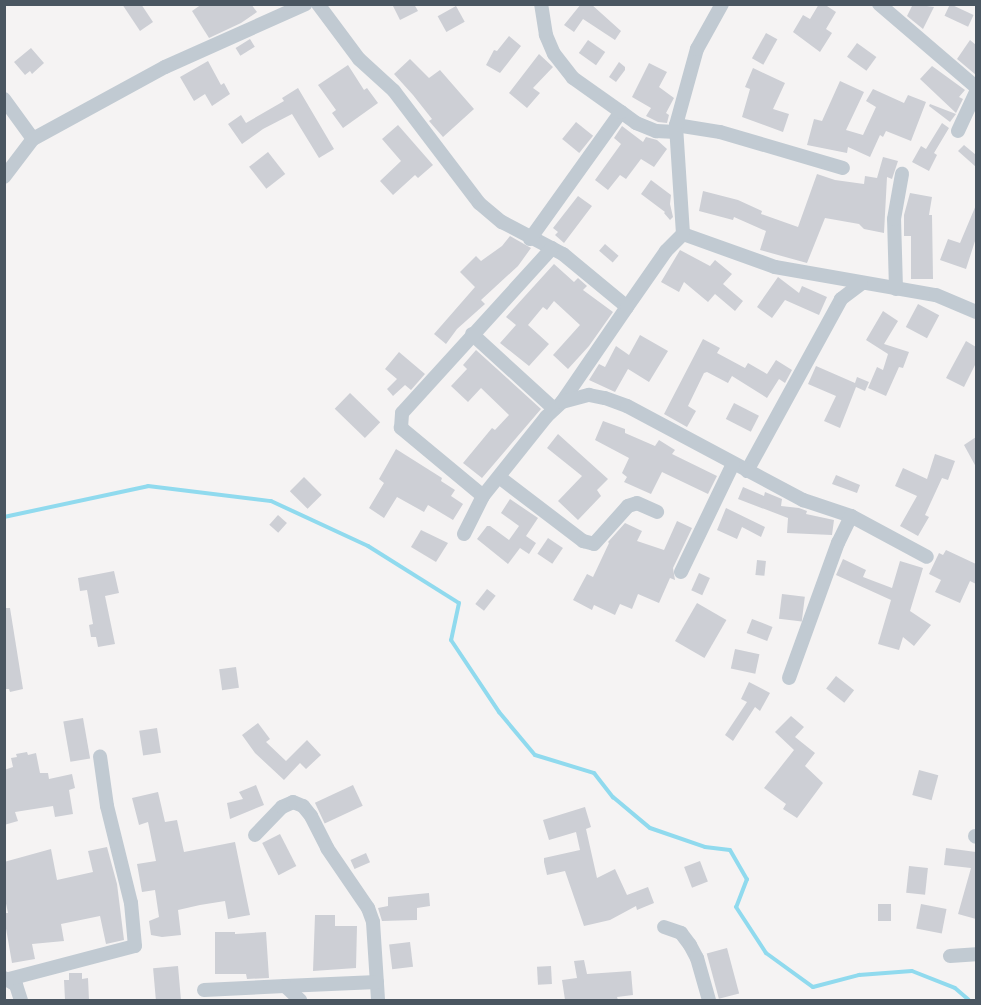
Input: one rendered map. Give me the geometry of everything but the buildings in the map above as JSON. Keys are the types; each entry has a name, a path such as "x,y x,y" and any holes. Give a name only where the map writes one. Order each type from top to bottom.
{"street":[{"path":"4,177 33,139 165,67 306,4"},
{"path":"318,4 359,59 394,91 479,203 530,239 552,248 593,277 627,307"},
{"path":"541,4 546,35 554,54 573,78 636,123 656,131 676,128 720,132 843,168"},
{"path":"464,534 483,496 558,406 666,251 683,234 676,128 697,49 722,4"},
{"path":"879,4 976,87"},
{"path":"958,131 976,92"},
{"path":"4,99 33,139"},
{"path":"530,239 621,112"},
{"path":"896,289 894,219 902,174"},
{"path":"683,234 775,267 861,284 936,295 976,312"},
{"path":"483,496 401,428 402,413 552,248"},
{"path":"747,471 841,299 861,284"},
{"path":"472,334 558,406"},
{"path":"558,406 589,395 627,406 803,500 851,516 927,557"},
{"path":"681,572 733,464"},
{"path":"499,477 583,541 594,544 628,506 637,503 657,512"},
{"path":"789,678 838,543 851,516"},
{"path":"7,979 135,946 131,903 107,806 100,756"},
{"path":"255,835 282,807 293,802 303,806 327,848 368,908 373,922 378,1000"},
{"path":"664,927 681,933 690,945 709,1000"},
{"path":"950,956 976,954"},
{"path":"7,979 16,985 21,1000"},
{"path":"204,990 377,982"},
{"path":"285,986 300,1000"}],"waterway":[{"path":"4,517 148,486 271,501 368,546 459,603 451,640 499,712 535,755 594,773 613,797 650,828 705,847 730,850 747,879 736,907 766,953 813,987 859,975 912,971 955,988 969,1000"}]}
